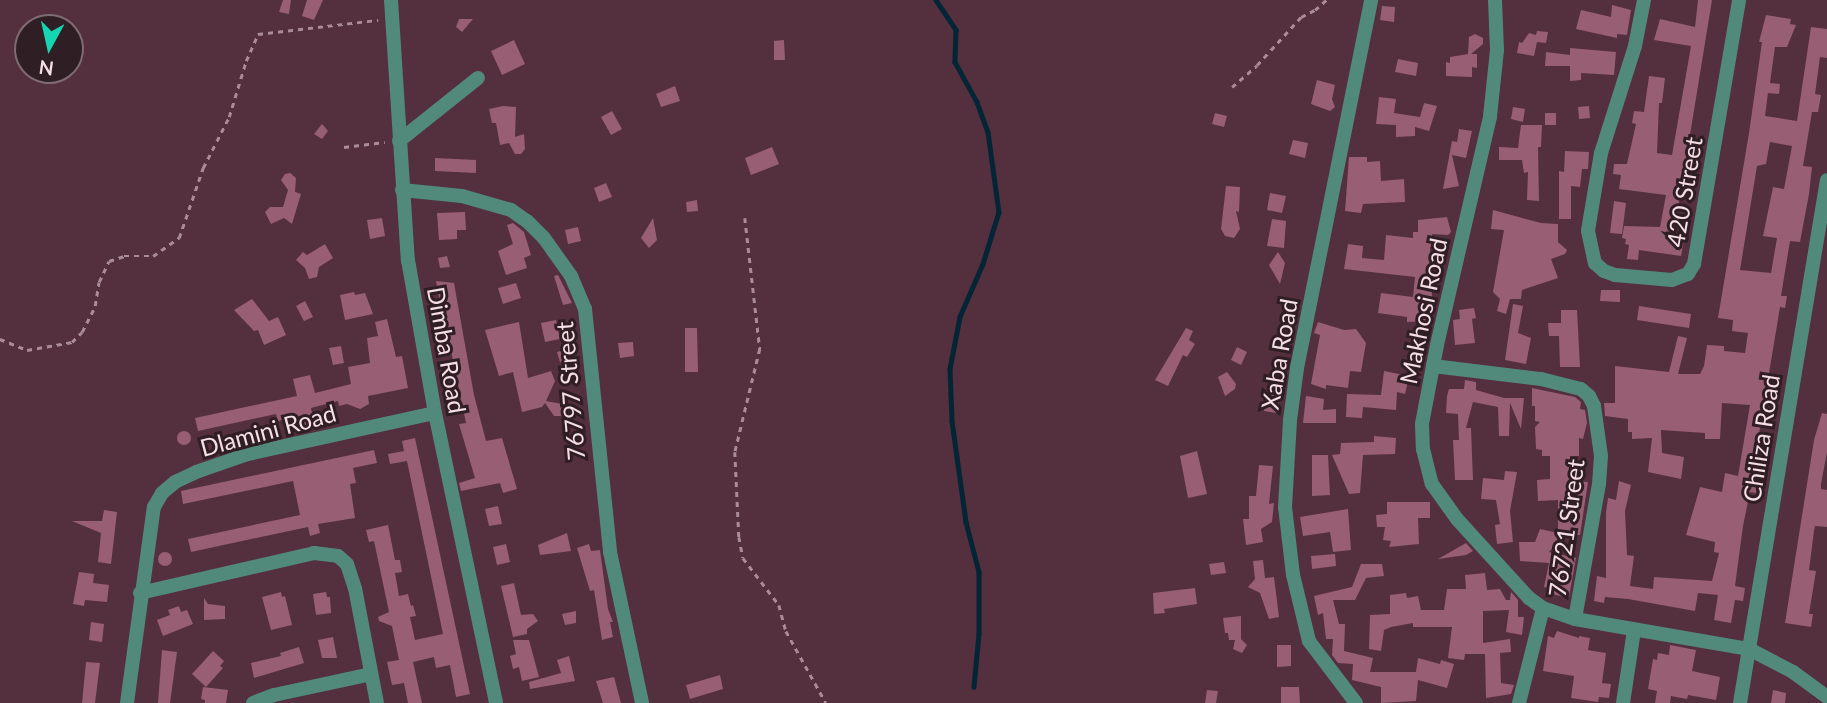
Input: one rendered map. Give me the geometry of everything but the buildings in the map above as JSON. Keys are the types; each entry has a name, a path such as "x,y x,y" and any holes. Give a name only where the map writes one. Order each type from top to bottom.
{"street":[{"name":"Dimba Road","path":"391,0 402,190 410,272 435,413 496,703"},
{"name":"Xaba Road","path":"1356,703 1309,641 1293,575 1285,507 1290,420 1297,368 1371,0"},
{"name":"Makhosi Road","path":"1495,0 1497,50 1490,117 1422,424 1423,449 1432,484 1457,519 1529,598 1543,608 1575,619 1749,649 1793,672 1827,697"},
{"name":"420 Street","path":"1644,0 1634,46 1601,153 1588,231 1595,263 1604,271 1624,276 1672,280 1688,274 1694,264 1739,0"},
{"path":"399,141 478,78"},
{"name":"Chiliza Road","path":"1740,703 1827,185"},
{"name":"76797 Street","path":"402,190 462,197 511,210 544,238 571,276 585,309 610,552 642,703"},
{"name":"76721 Street","path":"1433,366 1541,379 1581,389 1589,396 1594,406 1601,456 1599,484 1575,619"},
{"name":"Dlamini Road","path":"127,703 140,593 154,507 162,493 175,482 248,454 435,413"},
{"path":"140,593 314,553 338,556 347,565 355,587 377,703"},
{"path":"1519,703 1543,608"},
{"path":"1623,703 1634,630"},
{"path":"253,703 274,695 371,674"}],"path":[{"path":"1232,88 1301,17 1326,0"},
{"path":"0,339 27,350 72,342 82,332 95,306 99,282 109,261 124,256 153,256 179,238 203,168 229,117 249,51 258,34 392,18"},
{"path":"344,146 399,141"},
{"path":"745,218 760,349 735,452 738,537 743,558 779,606 786,631 826,703"}],"waterway":[{"path":"936,0 956,30 955,62 977,102 988,132 999,212 983,264 960,317 950,369 952,421 966,522 979,572 979,634 974,687"}]}
